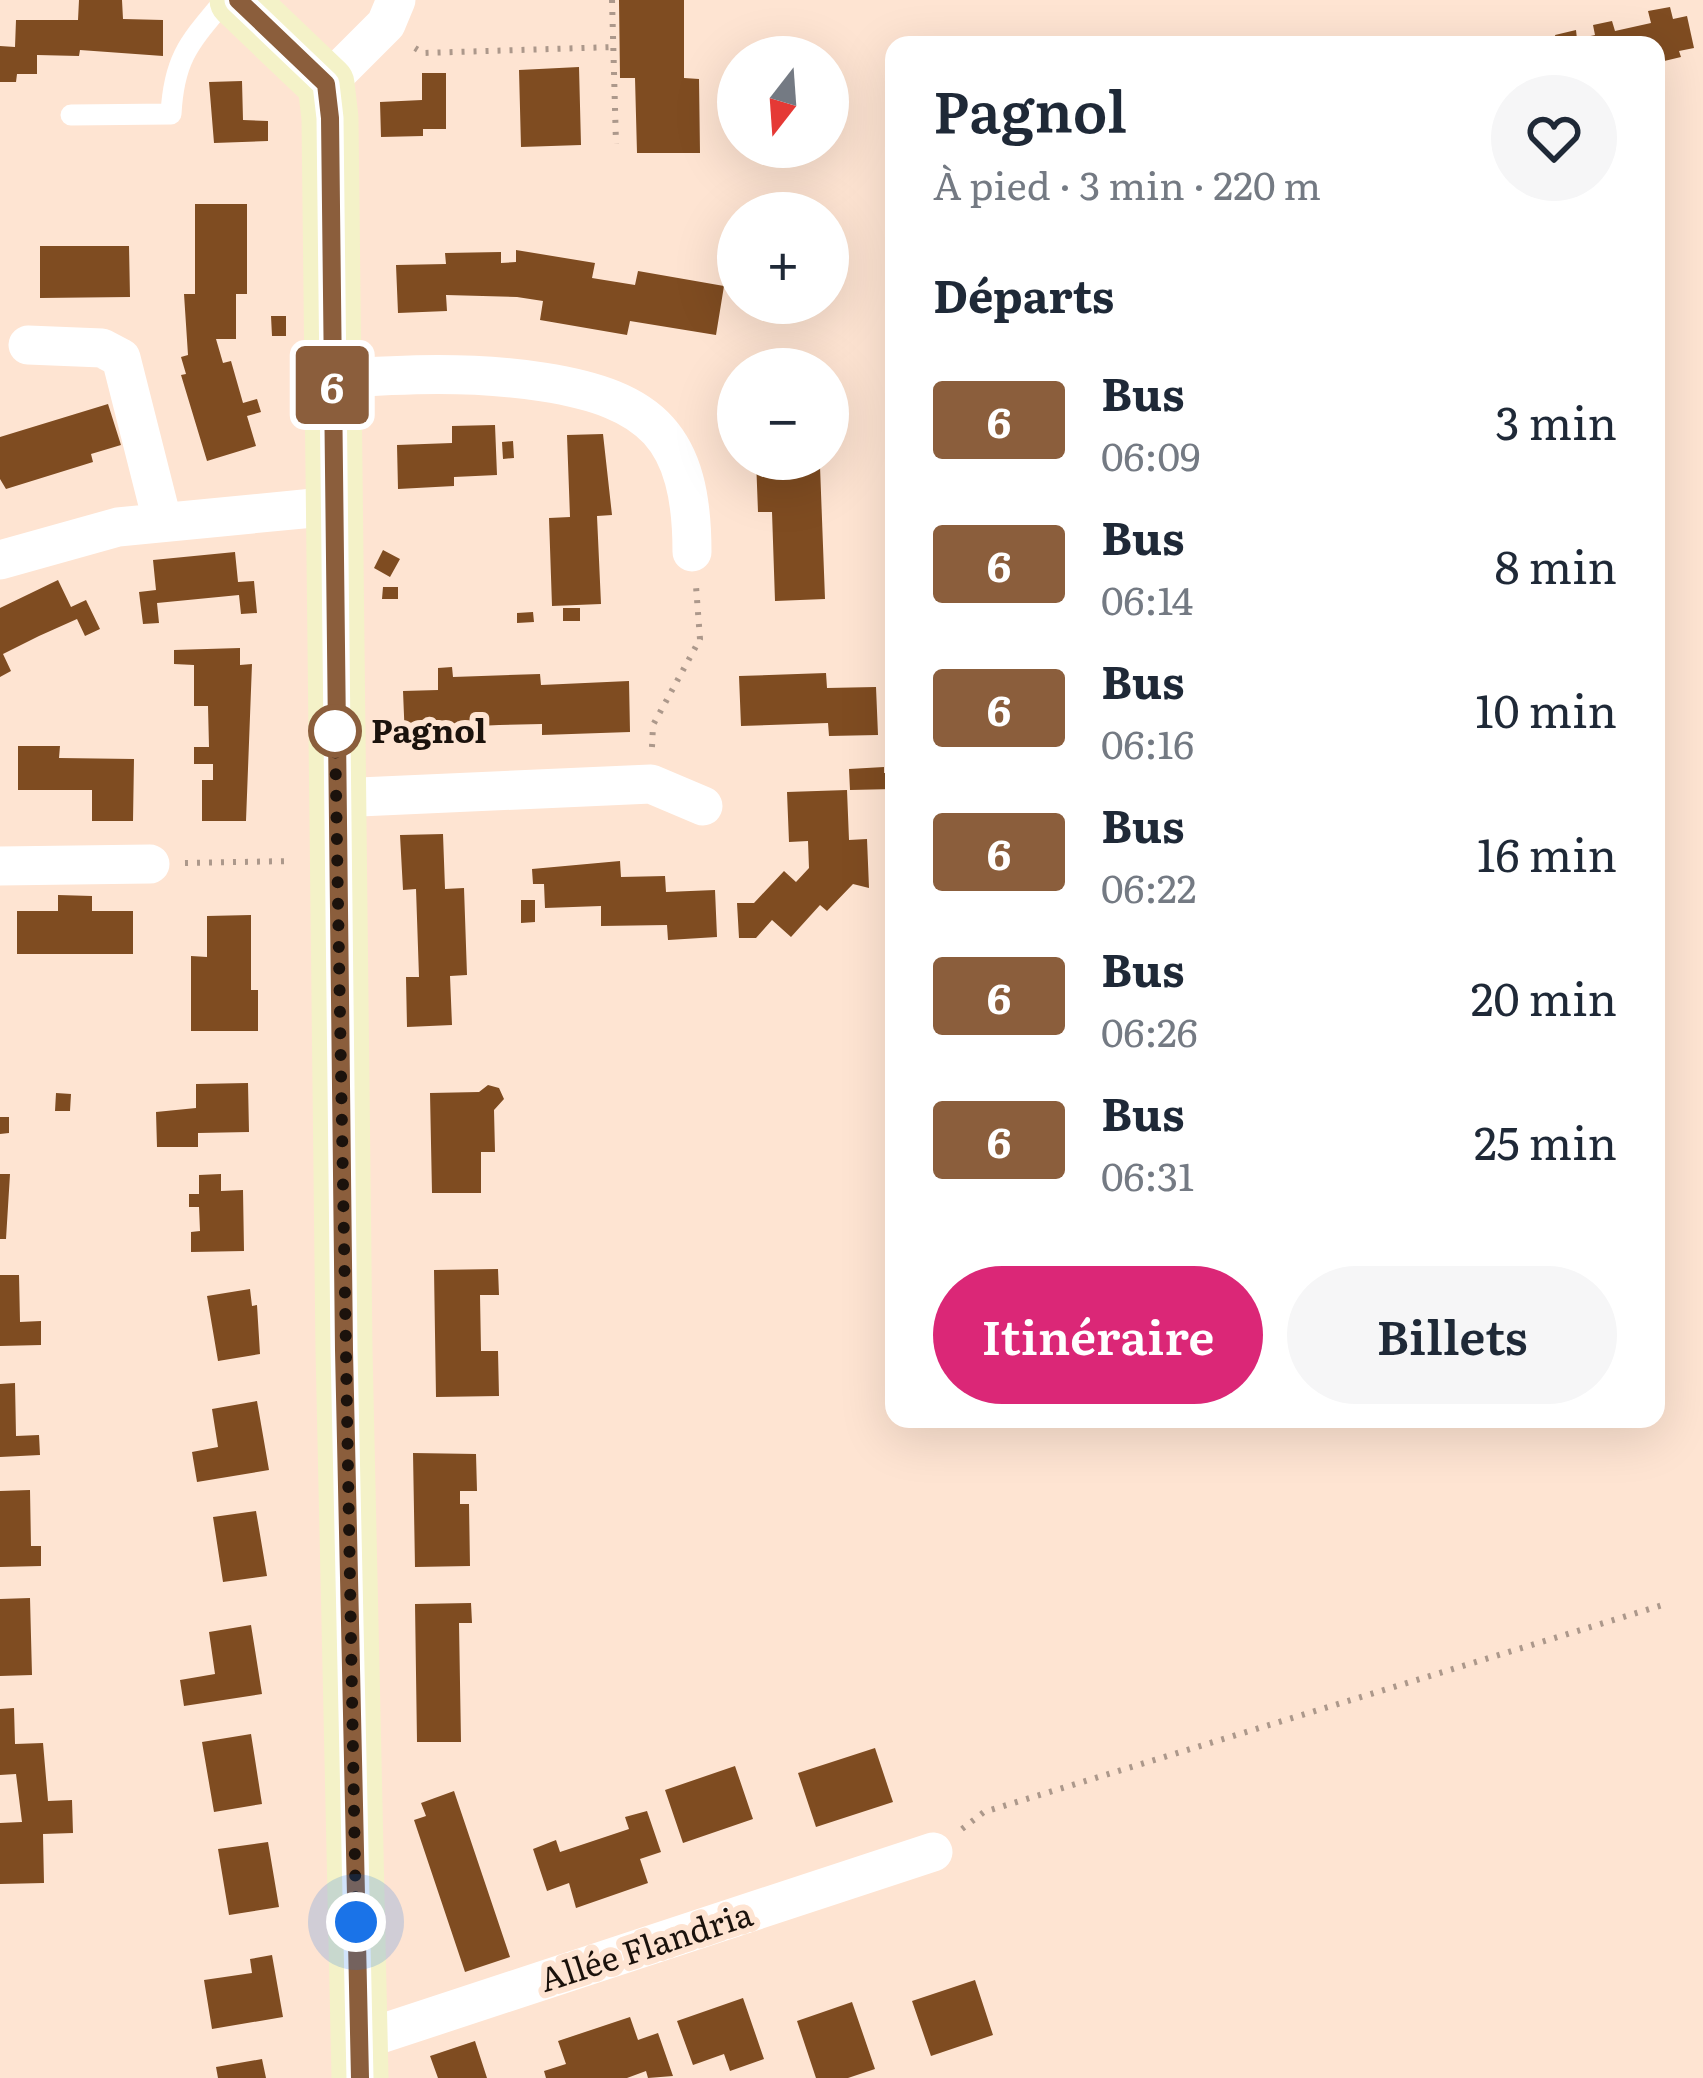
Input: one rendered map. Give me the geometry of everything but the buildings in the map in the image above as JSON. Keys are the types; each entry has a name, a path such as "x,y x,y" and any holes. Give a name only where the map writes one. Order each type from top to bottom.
{"street":[{"path":"238,0 326,84 359,2060"},
{"path":"326,84 391,12"},
{"path":"28,345 103,348 121,358 162,520"},
{"path":"332,379 475,372 614,395 651,420 665,438 688,498 692,552"},
{"path":"0,560 73,535 162,520 334,506"},
{"path":"337,798 650,784 703,806"},
{"path":"0,866 150,864"},
{"name":"Allée Flandria","path":"359,2060 933,1852"}],"lane":[{"path":"71,115 171,114 172,81 183,51 225,0"}],"path":[{"path":"612,0 616,144"},
{"path":"391,12 422,53 614,47"},
{"path":"650,784 653,724 700,639 692,552"},
{"path":"150,864 338,860"},
{"path":"933,1852 984,1812 1666,1604"}],"bus line":[{"name":"6","path":"238,0 326,84 330,118 344,1350 360,2078"}],"place":[{"name":"Pagnol","path":"335,731"}],"route":[{"path":"335,731 356,1922"}]}
